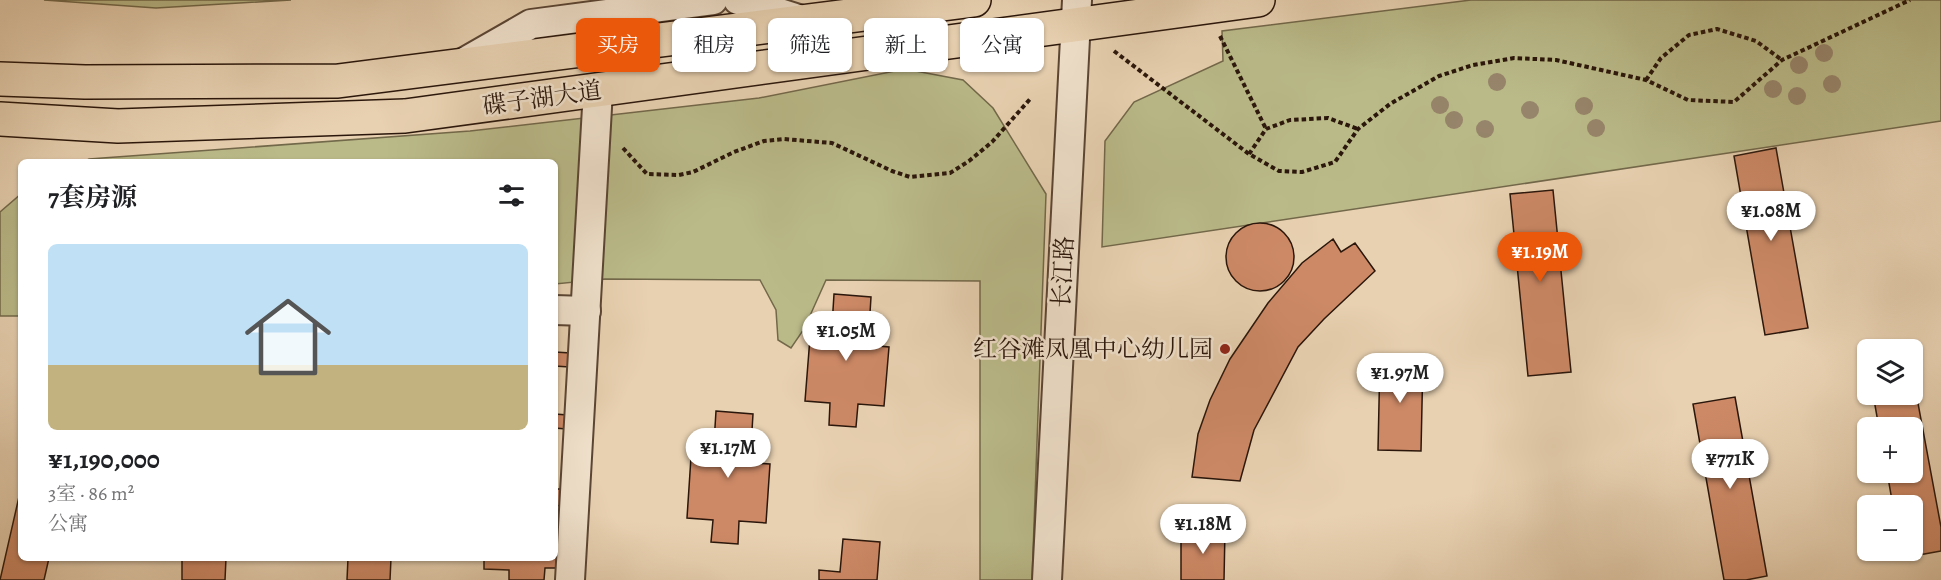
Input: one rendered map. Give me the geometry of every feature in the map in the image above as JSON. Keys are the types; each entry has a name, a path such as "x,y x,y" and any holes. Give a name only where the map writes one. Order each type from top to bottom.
{"main road":[{"name":"碟子湖大道","path":"831,18 974,0"},
{"name":"碟子湖大道","path":"0,119 118,126 405,116 597,105 1077,12 1205,7 1258,0"},
{"name":"碟子湖大道","path":"0,79 85,82 338,81 768,26"}],"street":[{"path":"460,65 531,24 713,0"},
{"path":"738,0 797,18"},
{"name":"长江路","path":"1047,580 1077,12"},
{"path":"570,580 566,459 586,311 597,105"},
{"path":"558,310 586,311"}],"path":[{"path":"1077,12 1129,61 1249,154 1279,171 1302,172 1335,162 1358,129 1390,104 1439,76 1473,65 1514,58 1556,60 1646,80 1688,100 1734,102 1782,60 1910,0"},
{"path":"1205,7 1266,129"},
{"path":"1646,80 1661,58 1689,35 1717,30 1756,41 1782,60"},
{"path":"597,105 647,174 680,175 693,172 734,152 764,141 784,139 832,143 910,177 950,173 969,161 992,142 1031,98"},
{"path":"1249,154 1266,129 1290,120 1328,118 1358,129"}],"green space":[{"path":"44,0 291,0 156,8"},
{"path":"1471,0 1941,0 1941,121 1102,247 1105,141 1134,102 1223,61 1222,31"},
{"path":"890,72 921,72 963,80 993,108 1046,194 1032,580 980,580 980,281 826,280 804,329 791,348 778,340 776,310 760,280 605,279 558,284 558,159 89,159 470,131 759,98"},
{"path":"18,197 18,316 0,316 0,212"}],"building":[{"path":"1776,148 1808,328 1765,335 1734,156"},
{"path":"1553,190 1571,372 1528,376 1510,194"},
{"path":"1260,223 1273,226 1284,233 1291,244 1294,257 1291,270 1284,281 1273,288 1260,291 1247,288 1236,281 1229,270 1226,257 1229,244 1236,233 1247,226"},
{"path":"1333,239 1341,252 1355,243 1375,271 1298,347 1254,430 1240,481 1192,477 1198,434 1210,400 1230,359 1268,303 1302,263"},
{"path":"834,294 871,297 868,345 889,347 884,406 858,404 856,427 829,425 830,403 805,401 811,325 832,326"},
{"path":"558,352 570,353 569,367 558,366"},
{"path":"1380,358 1423,359 1421,451 1378,450"},
{"path":"1735,397 1767,576 1746,580 1724,580 1693,404"},
{"path":"1875,405 1918,405 1921,417 1877,417"},
{"path":"716,411 753,414 750,463 770,464 766,523 739,521 738,544 711,542 713,520 687,518 692,442 714,443"},
{"path":"558,414 567,415 566,429 558,428"},
{"path":"1923,430 1941,527 1941,551 1923,554 1923,495 1891,495 1889,483 1923,483"},
{"path":"558,489 561,489 560,506 558,506"},
{"path":"18,501 18,561 48,561 44,580 0,580"},
{"path":"1181,529 1225,530 1224,580 1181,580"},
{"path":"843,539 880,542 877,580 819,580 819,570 840,572"},
{"path":"182,561 226,561 225,580 182,580"},
{"path":"348,561 391,561 390,580 347,580"},
{"path":"484,561 557,561 557,568 545,568 544,580 509,580 509,570 484,569"}],"place":[{"name":"红谷滩凤凰中心幼儿园","path":"1225,349"}]}
